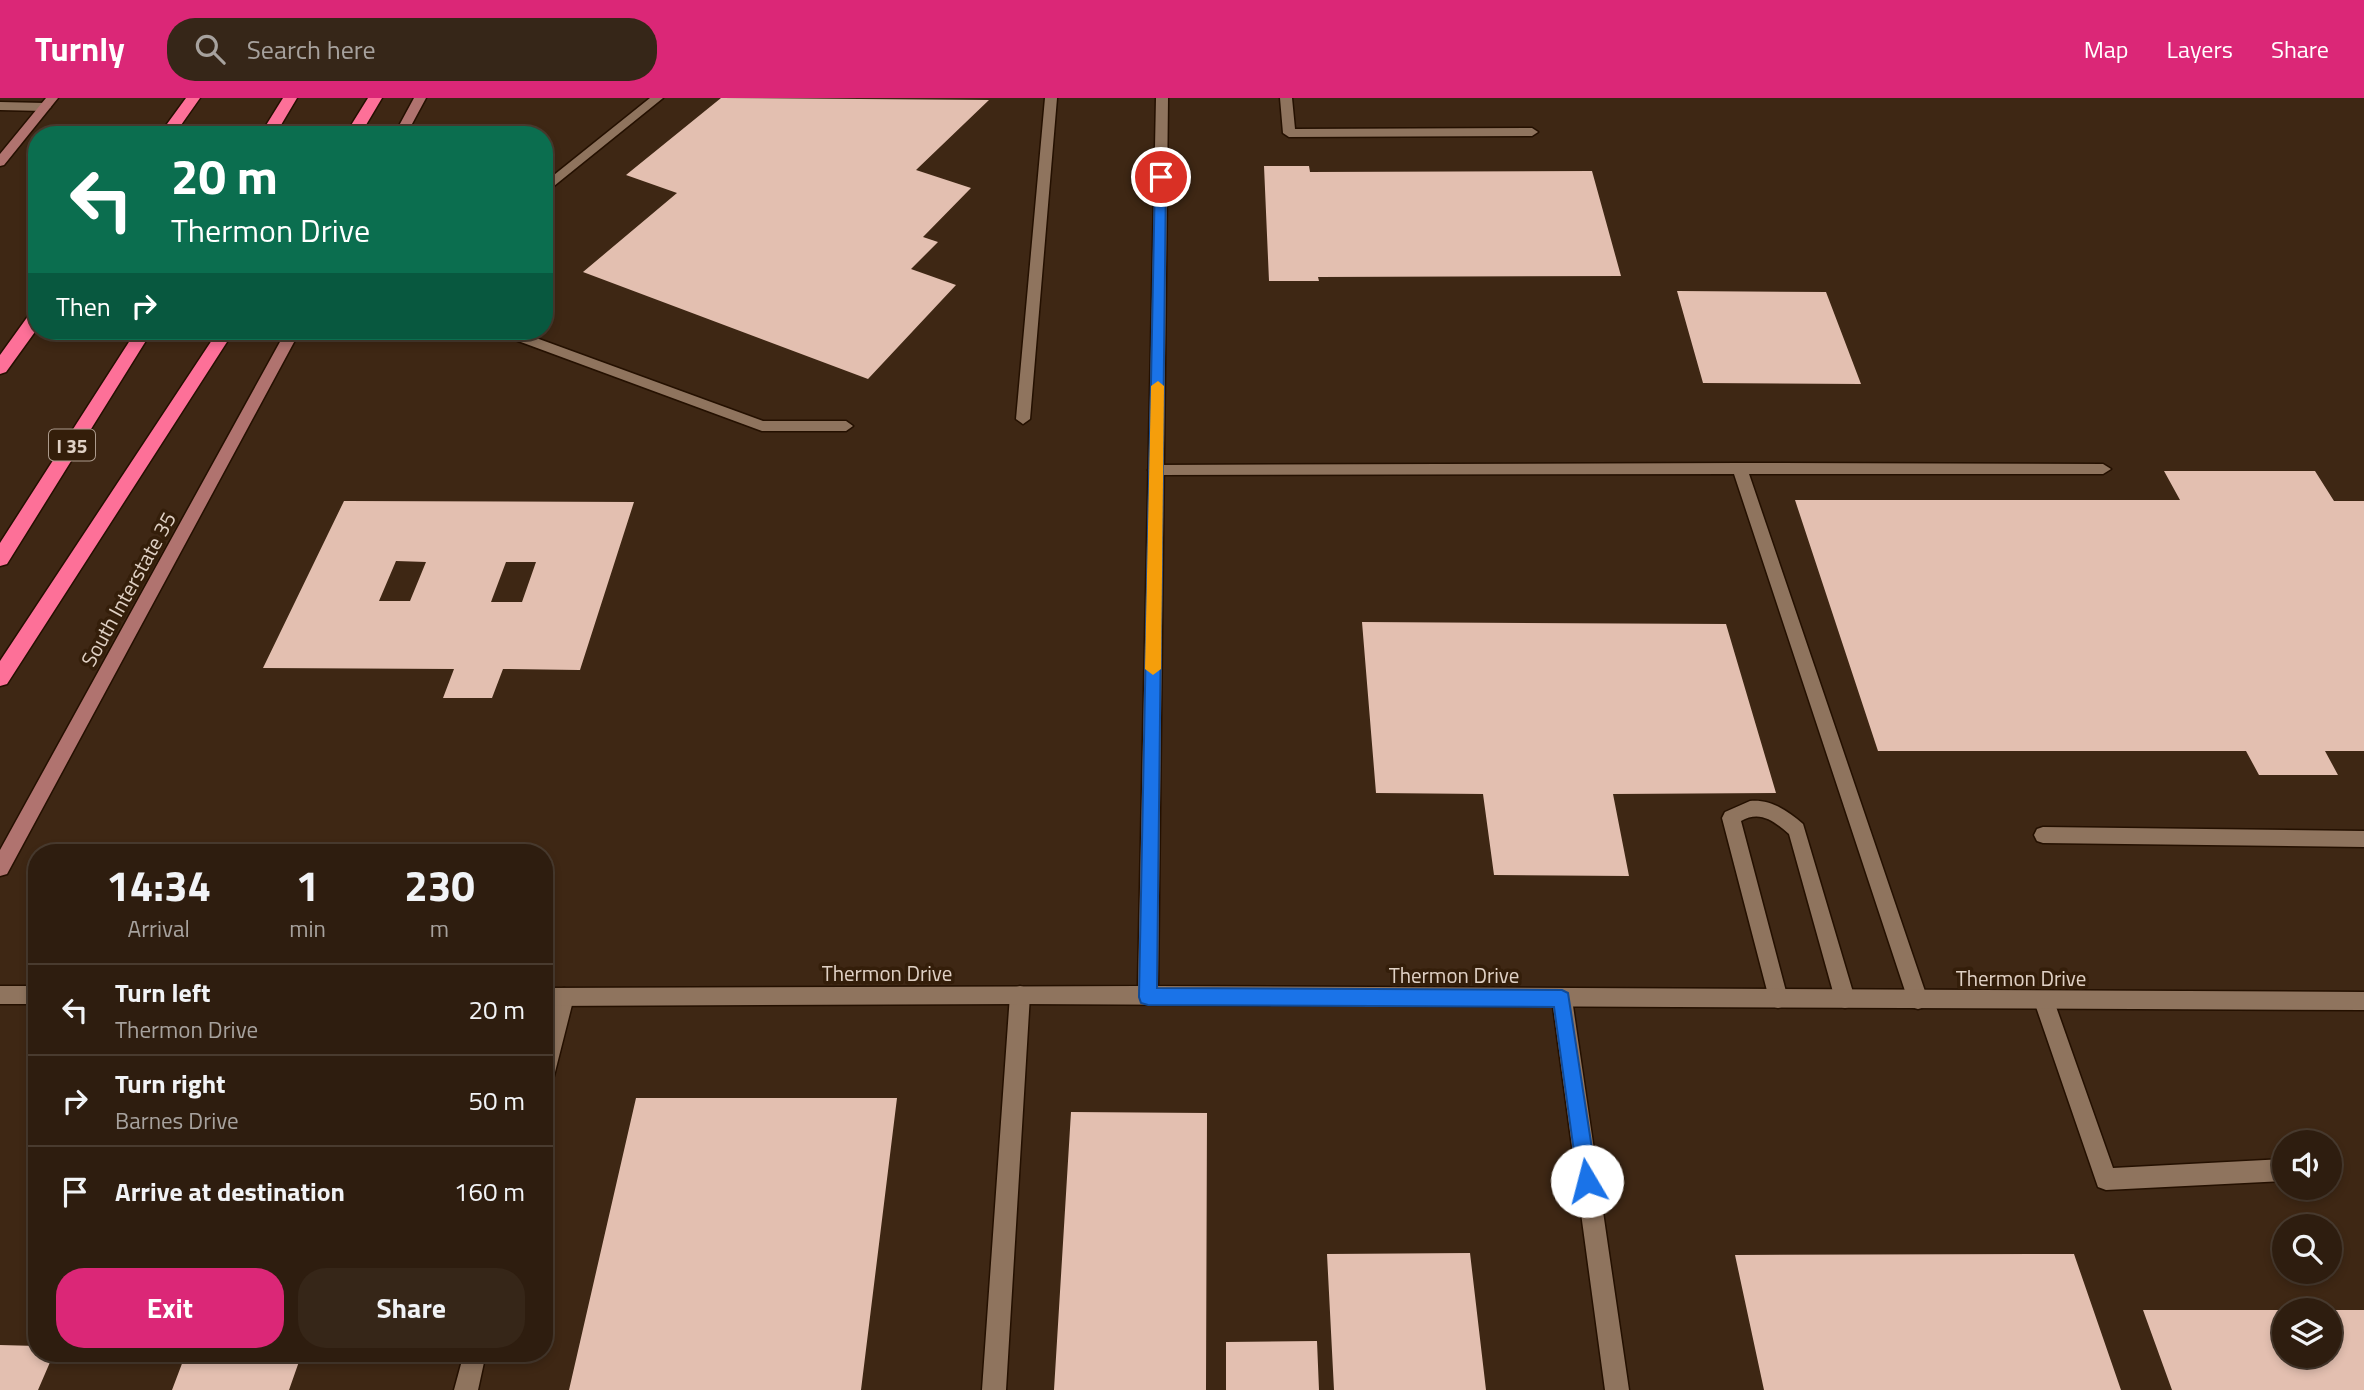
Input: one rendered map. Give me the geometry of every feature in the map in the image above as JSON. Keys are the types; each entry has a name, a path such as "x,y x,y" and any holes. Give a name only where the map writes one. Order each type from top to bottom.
{"highway":[{"path":"173,126 193,98"},
{"path":"273,126 290,98"},
{"path":"358,126 375,98"},
{"path":"0,368 28,329"},
{"name":"I 35","path":"0,559 138,340"},
{"path":"0,678 220,340"}],"main road":[{"path":"405,126 420,98"},
{"path":"29,126 49,102"},
{"path":"0,162 28,128"},
{"name":"South Interstate 35","path":"0,868 288,340"}],"street":[{"path":"553,183 657,98"},
{"path":"1023,419 1051,98"},
{"path":"1148,997 1162,98"},
{"path":"1286,98 1289,133 1532,132"},
{"path":"0,106 49,102"},
{"path":"528,340 762,426 846,426"},
{"path":"1740,468 1918,1000"},
{"path":"1156,470 2103,468"},
{"path":"1778,999 1731,818 1745,809 1776,811 1797,830 1845,999"},
{"path":"2043,835 2364,839"},
{"path":"0,995 28,995"},
{"path":"994,1390 1020,995"},
{"name":"Thermon Drive","path":"554,997 1020,995 2364,1001"},
{"path":"1562,999 1617,1390"},
{"path":"2044,1001 2106,1179 2272,1171"},
{"path":"466,1390 473,1362"}],"building":[{"path":"721,98 989,100 916,170 971,188 923,237 938,242 911,269 956,285 868,379 583,272 677,193 626,175"},
{"path":"1264,166 1309,166 1310,172 1592,171 1621,276 1318,277 1319,281 1269,281"},
{"path":"1677,291 1826,292 1861,384 1703,383"},
{"path":"2164,471 2315,471 2334,501 2364,501 2364,751 2325,751 2338,775 2259,775 2246,751 1878,751 1795,500 2180,500"},
{"path":"344,501 634,502 580,670 503,669 492,698 443,698 454,669 263,668","holes":["396,561 426,562 410,601 379,601","506,562 536,562 522,602 491,602"]},
{"path":"1362,622 1726,624 1776,793 1613,794 1629,876 1494,875 1483,794 1376,793"},
{"path":"636,1098 897,1098 861,1390 569,1390"},
{"path":"1071,1112 1207,1113 1206,1390 1054,1390"},
{"path":"1470,1253 1486,1390 1334,1390 1327,1254"},
{"path":"2074,1254 2121,1390 1764,1390 1735,1255"},
{"path":"2143,1310 2272,1310 2272,1368 2342,1368 2342,1310 2364,1310 2364,1390 2172,1390"},
{"path":"1317,1341 1319,1390 1226,1390 1226,1342"},
{"path":"0,1345 28,1346 28,1362 50,1362 38,1390 0,1390"},
{"path":"183,1362 299,1362 289,1390 172,1390"}],"slow traffic":[{"path":"1153,669 1158,386"}],"route":[{"path":"1161,177 1148,997 1562,999 1587,1181"}]}
